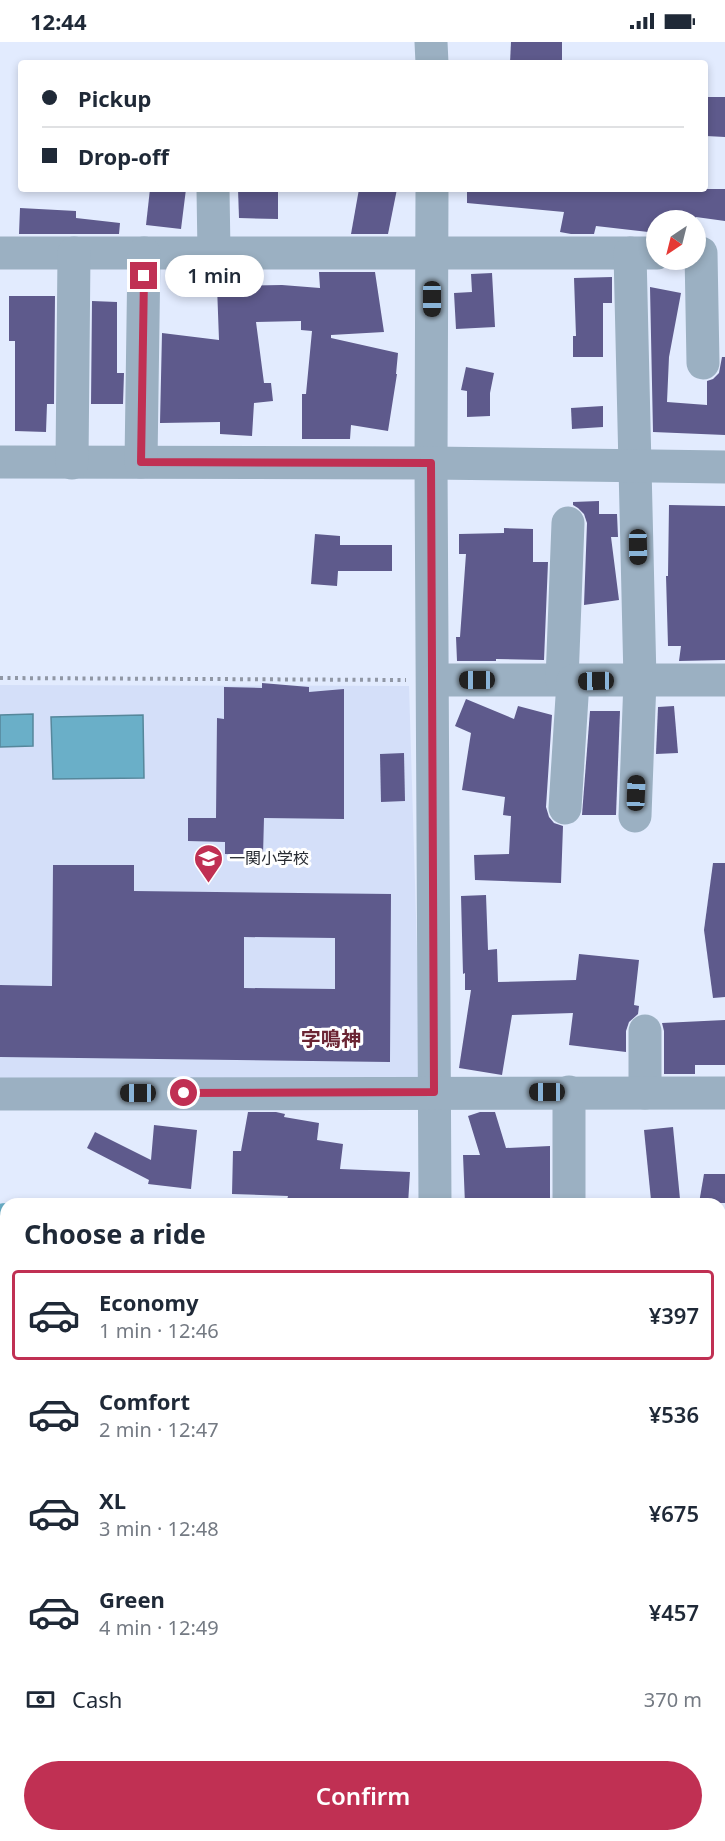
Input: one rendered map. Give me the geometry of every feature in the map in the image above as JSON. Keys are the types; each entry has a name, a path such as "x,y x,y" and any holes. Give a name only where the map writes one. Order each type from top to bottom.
{"street":[{"path":"431,42 432,60"},
{"path":"213,192 214,253"},
{"path":"432,192 435,1198"},
{"path":"0,253 644,253 636,466 640,680 635,816"},
{"path":"72,463 74,253"},
{"path":"141,462 144,253"},
{"path":"703,363 707,254"},
{"path":"0,462 431,463 725,467"},
{"path":"564,808 568,680 568,523"},
{"path":"434,680 725,680"},
{"path":"645,1031 645,1093"},
{"path":"569,1092 569,1198"},
{"path":"0,1094 725,1093"}],"path":[{"path":"0,678 434,680"}],"shaded area":[{"name":"一関小学校","path":"0,685 409,686 421,1081 0,1084"}],"water":[{"path":"33,714 33,746 0,747 0,715"},
{"path":"143,715 144,778 53,779 51,717"}],"building":[{"path":"511,42 562,42 562,60 510,60"},
{"path":"708,97 725,97 725,137 708,136"},
{"path":"708,189 725,189 725,221 706,218 706,210 646,210 646,232 596,226 594,234 571,234 560,232 564,212 467,203 467,192 708,192"},
{"path":"150,192 186,192 181,229 146,225"},
{"path":"238,192 278,192 278,219 239,218"},
{"path":"358,192 396,192 388,234 351,234"},
{"path":"20,208 76,211 76,218 120,223 119,234 19,234"},
{"path":"319,272 375,272 384,332 331,335 331,338 398,353 388,431 351,425 350,439 302,439 302,394 306,394 312,331 301,330 301,321 256,322 264,383 271,383 273,401 254,403 252,436 220,434 220,422 160,423 162,333 219,340 217,286 282,285 320,288"},
{"path":"492,273 495,327 456,329 454,293 472,292 471,274"},
{"path":"612,277 612,303 603,303 603,357 573,357 573,336 576,336 574,278"},
{"path":"650,287 681,293 669,357 667,402 707,405 707,381 719,373 722,357 725,357 725,435 653,432"},
{"path":"9,296 55,296 54,404 47,404 46,432 15,431 15,341 9,341"},
{"path":"92,301 117,302 117,373 124,373 123,404 91,404"},
{"path":"466,367 494,373 490,393 490,416 467,417 467,391 461,390"},
{"path":"603,406 603,427 572,429 571,408"},
{"path":"599,501 599,514 617,514 618,537 611,537 619,600 584,605 587,523 584,514 573,505 573,502"},
{"path":"669,505 725,506 725,660 679,661 681,646 668,646 666,576 668,576"},
{"path":"504,528 533,529 533,562 548,562 544,660 457,661 456,637 460,637 466,554 459,554 459,534 504,533"},
{"path":"315,534 340,536 340,545 392,545 392,571 338,571 337,586 311,584"},
{"path":"262,683 309,687 309,692 344,689 344,819 264,818 263,855 225,854 225,842 188,841 188,818 216,818 217,718 224,719 224,687 262,688"},
{"path":"466,699 514,719 518,706 552,715 546,807 554,823 563,826 561,883 475,880 474,855 509,854 511,816 503,815 505,797 462,790 471,733 455,726"},
{"path":"674,706 678,753 656,754 658,707"},
{"path":"590,711 620,711 616,815 582,815"},
{"path":"404,753 405,801 381,802 380,754"},
{"path":"713,863 725,863 725,997 713,998 704,930"},
{"path":"53,865 134,865 134,891 391,894 390,1062 0,1057 0,985 52,986","holes":["244,937 335,938 335,989 244,988"]},
{"path":"486,895 488,950 497,949 498,982 576,980 579,954 639,960 634,1005 639,1006 638,1014 629,1022 626,1031 626,1052 569,1045 573,1013 512,1015 502,1075 459,1068 471,990 465,990 465,973 463,974 461,896"},
{"path":"725,1020 725,1065 695,1065 695,1074 664,1074 662,1023"},
{"path":"248,1112 276,1112 285,1114 284,1117 319,1123 317,1140 343,1144 340,1169 410,1172 408,1198 288,1198 288,1196 232,1194 233,1151 241,1151"},
{"path":"480,1112 495,1112 506,1148 550,1146 550,1198 465,1198 463,1155 480,1155 468,1116"},
{"path":"154,1125 197,1130 191,1189 148,1184 149,1180 87,1148 95,1132 151,1160"},
{"path":"673,1127 680,1198 651,1198 644,1130"},
{"path":"704,1174 725,1174 725,1198 700,1198"}],"place":[{"name":"一関小学校","path":"208,884"}],"district":[{"name":"字鳴神","path":"331,1038"}],"route":[{"path":"144,276 141,462 431,463 434,680 434,1092 184,1093"}]}
